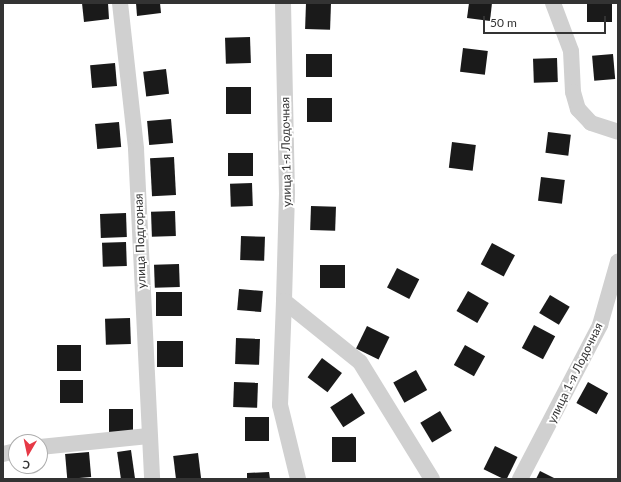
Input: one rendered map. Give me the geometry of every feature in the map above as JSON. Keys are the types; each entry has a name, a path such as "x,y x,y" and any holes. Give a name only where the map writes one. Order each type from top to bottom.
{"street":[{"name":"улица Подгорная","path":"120,3 136,149 148,436 152,479"},
{"name":"улица 1-я Лодочная","path":"283,3 287,193 280,406 298,479"},
{"path":"553,3 569,45 573,92 578,109 591,123 618,132"},
{"name":"улица 1-я Лодочная","path":"520,479 600,325 618,262"},
{"path":"284,301 360,362 432,479"},
{"path":"48,446 148,436"}],"building":[{"path":"82,3 108,3 109,19 84,22"},
{"path":"136,3 160,3 161,13 137,16"},
{"path":"306,3 331,4 330,30 305,29"},
{"path":"469,3 492,3 490,21 467,18"},
{"path":"587,3 612,3 612,22 587,22"},
{"path":"250,37 251,63 226,64 225,38"},
{"path":"463,48 488,51 485,75 460,72"},
{"path":"306,54 332,54 332,77 306,77"},
{"path":"613,54 615,79 594,81 592,56"},
{"path":"557,58 558,82 534,83 533,59"},
{"path":"115,63 117,86 92,88 90,65"},
{"path":"166,69 169,94 146,97 143,72"},
{"path":"226,87 251,87 251,114 226,114"},
{"path":"307,98 332,98 332,122 307,122"},
{"path":"171,119 173,143 149,145 147,121"},
{"path":"119,122 121,147 97,149 95,124"},
{"path":"548,132 571,135 568,156 545,153"},
{"path":"452,142 476,145 473,171 449,168"},
{"path":"228,153 253,153 253,176 228,176"},
{"path":"174,157 176,195 152,196 150,158"},
{"path":"541,177 565,180 562,204 538,201"},
{"path":"252,183 253,206 231,207 230,184"},
{"path":"311,206 336,207 335,231 310,230"},
{"path":"175,211 176,236 152,237 151,212"},
{"path":"126,213 127,237 101,238 100,214"},
{"path":"241,236 265,237 264,261 240,260"},
{"path":"126,242 127,266 103,267 102,243"},
{"path":"492,243 515,255 504,276 481,264"},
{"path":"179,264 180,287 155,288 154,265"},
{"path":"320,265 345,265 345,288 320,288"},
{"path":"397,268 419,279 409,299 387,288"},
{"path":"239,289 263,291 261,312 237,310"},
{"path":"468,291 489,303 477,323 456,311"},
{"path":"156,292 182,292 182,316 156,316"},
{"path":"550,295 570,307 559,325 539,313"},
{"path":"130,318 131,344 106,345 105,319"},
{"path":"534,325 555,336 543,359 522,348"},
{"path":"367,326 389,337 379,359 356,348"},
{"path":"236,338 260,339 259,365 235,364"},
{"path":"157,341 183,341 183,367 157,367"},
{"path":"57,345 81,345 81,371 57,371"},
{"path":"465,345 485,356 474,376 454,365"},
{"path":"322,358 342,373 328,392 308,377"},
{"path":"416,370 427,390 404,403 393,383"},
{"path":"60,380 83,380 83,403 60,403"},
{"path":"234,382 258,383 257,408 233,407"},
{"path":"588,382 608,393 596,414 576,403"},
{"path":"352,393 365,413 343,427 330,407"},
{"path":"109,409 133,409 133,433 109,433"},
{"path":"440,411 452,431 432,443 420,423"},
{"path":"245,417 269,417 269,441 245,441"},
{"path":"332,437 356,437 356,462 332,462"},
{"path":"495,446 517,457 507,479 503,479 484,469"},
{"path":"131,450 135,479 121,479 117,452"},
{"path":"89,452 91,477 67,479 65,454"},
{"path":"198,453 201,479 176,479 173,456"},
{"path":"540,471 556,479 536,479"},
{"path":"269,472 270,479 247,479 247,473"}]}
